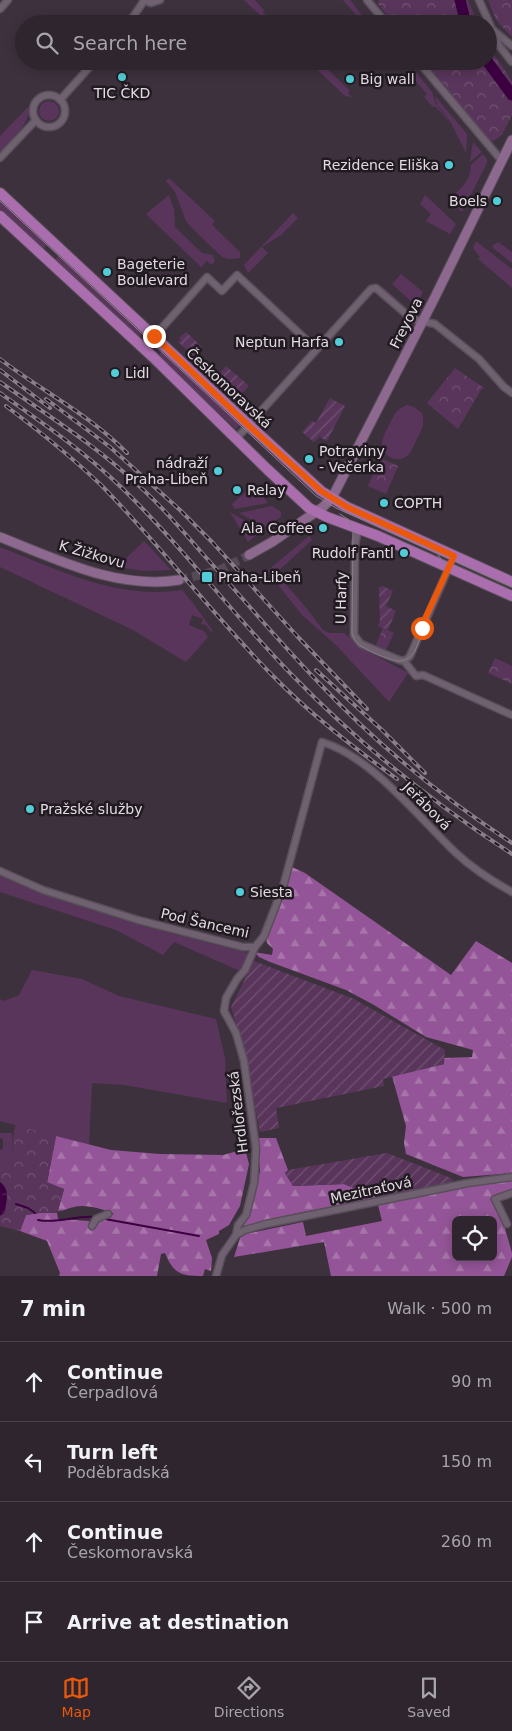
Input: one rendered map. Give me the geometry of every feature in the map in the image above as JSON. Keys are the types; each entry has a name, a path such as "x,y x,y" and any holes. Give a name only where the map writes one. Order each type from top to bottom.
{"main road":[{"name":"Freyova","path":"316,512 332,498 512,140"},
{"name":"Českomoravská","path":"0,193 315,486 363,515 512,582"},
{"path":"0,216 142,347 289,490 316,512 358,528 512,596"},
{"path":"249,555 316,512"},
{"name":"K Žižkovu","path":"0,537 71,565 110,577 146,581 179,580"}],"street":[{"path":"0,9 8,0"},
{"path":"134,15 144,0 151,3 160,0"},
{"path":"367,0 380,15"},
{"path":"479,0 485,15"},
{"path":"497,33 512,46"},
{"path":"497,41 512,62"},
{"path":"60,100 87,70"},
{"path":"426,70 502,161"},
{"path":"46,95 60,100 63,103 65,112 58,124 44,126 36,120 33,107 38,100 46,95"},
{"path":"0,158 36,120"},
{"path":"142,347 207,277 222,291 237,274 316,349"},
{"path":"236,439 370,288 376,288 412,318 434,324 479,359 504,387 512,393"},
{"name":"U Harfy","path":"358,528 355,546 354,635 361,644 397,660 406,660 416,676 423,675 512,714"},
{"path":"406,660 454,556"},
{"name":"Jeřábová","path":"322,742 336,746 378,775 457,854 491,881 512,892"},
{"name":"Pod Šancemi","path":"0,871 43,890 138,920 243,947 255,947 264,936 282,887 322,742"},
{"name":"Hrdlořezská","path":"216,1276 222,1254 236,1235 238,1225 246,1215 254,1183 256,1148 244,1061 236,1033 224,1011 226,998 244,970 255,947"},
{"name":"Mezitraťová","path":"236,1235 245,1230 266,1224 468,1183 512,1177"},
{"path":"506,1224 495,1199 512,1193"},
{"path":"92,1226 96,1219 108,1214"}],"green space":[{"path":"244,0 255,0 264,10 263,12 266,15 260,15"},
{"path":"343,0 350,0 362,15 356,15"},
{"path":"379,0 468,0 474,15 387,15 378,4"},
{"path":"488,0 512,0 512,37 497,21 497,15 494,15"},
{"path":"497,59 512,81 512,115 502,135 493,141 486,137 432,70 497,70"},
{"path":"318,70 328,70 350,91 348,93 352,97 345,96"},
{"path":"406,70 414,70 432,92 436,104 450,123 424,97 427,94"},
{"path":"435,96 467,134 466,153 451,123 437,104"},
{"path":"49,101 56,104 59,111 56,118 49,121 42,118 39,111 42,104"},
{"path":"28,107 30,111 25,122 18,133 0,152 0,136"},
{"path":"473,142 482,152 470,162"},
{"path":"483,154 487,159 487,163 462,212 451,198 462,188 467,180 471,165"},
{"path":"169,178 215,221 212,225 240,252 240,258 229,259 222,257 193,229 186,221 175,192 166,181"},
{"path":"169,195 174,209 175,227 202,253 213,255 215,262 211,265 207,261 201,267 146,214"},
{"path":"425,195 456,224 450,234 426,221 431,214 420,204"},
{"path":"0,199 48,244 42,250 0,211"},
{"path":"293,213 298,218 281,235 262,247 268,253 248,273 244,265"},
{"path":"476,241 512,269 512,288 478,259 480,257 473,248"},
{"path":"498,242 512,252 512,263 493,248 492,246"},
{"path":"60,254 144,332 138,338 54,261"},
{"path":"401,274 423,292 413,312 410,314 381,289 383,287 409,311 413,303 392,284"},
{"path":"186,332 202,347 193,356 177,341 181,340 179,338"},
{"path":"163,350 242,423 236,429 158,356"},
{"path":"226,366 249,386 237,398 216,378"},
{"path":"455,368 484,388 458,429 427,403"},
{"path":"330,398 345,406 327,441 320,436 314,442 302,432 312,421 316,423"},
{"path":"407,405 414,407 422,413 423,425 410,453 403,458 394,459 384,452 382,443 395,413"},
{"path":"380,458 398,466 386,494 368,486"},
{"path":"256,489 268,503 235,509 233,507 232,504 248,490 251,493"},
{"path":"272,506 281,512 281,517 265,527 239,513"},
{"path":"230,512 261,530 261,531 248,542"},
{"path":"309,536 312,540 276,573 323,630 329,633 344,633 362,648 408,673 389,702 337,646 302,615 267,571"},
{"path":"144,541 171,570 144,571 117,567"},
{"path":"0,547 66,573 111,587 134,591 182,590 213,631 211,632 206,625 201,624 203,619 192,615 189,625 204,631 208,637 186,662 133,630 0,567"},
{"path":"383,586 393,591 386,606 396,611 388,630 378,626 380,621 379,587"},
{"path":"383,628 394,633 386,650 376,645"},
{"path":"495,658 512,666 512,684 488,673"},
{"path":"292,867 305,873 451,975 476,941 512,963 512,1173 463,1177 406,1154 404,1143 406,1126 392,1076 444,1064 444,1058 472,1057 473,1050 426,1037 346,990 270,962 259,957 254,952 272,955 273,949 267,943 266,937"},
{"path":"0,876 39,893 132,923 249,953 240,971 174,942 163,955 116,930 0,892"},
{"path":"254,961 354,999 445,1050 444,1064 383,1079 384,1086 276,1108 279,1128 260,1132 242,1043 231,1007"},
{"path":"32,970 82,979 119,996 216,1019 225,1058 227,1103 124,1085 92,1083 89,1145 0,1121 0,999 4,1001 19,995"},
{"path":"16,1125 56,1136 47,1182 64,1189 57,1213 26,1215 20,1231 0,1226 0,1163 10,1163 13,1154 13,1135"},
{"path":"0,1133 12,1133 13,1157 10,1163 0,1163 0,1150 3,1149 3,1139 0,1138"},
{"path":"56,1136 111,1150 160,1154 223,1155 245,1149 249,1164 240,1206 229,1225 219,1231 219,1234 206,1240 212,1258 211,1271 205,1269 203,1276 184,1275 175,1270 165,1253 161,1254 157,1276 59,1276 60,1273 47,1241 20,1231 26,1215 57,1213 58,1219 89,1221 94,1229 98,1221 114,1214 84,1206 58,1211 64,1189 47,1183"},
{"path":"257,1138 276,1138 288,1170 285,1173 293,1186 344,1184 379,1198 298,1213 243,1227 255,1196 260,1171"},
{"path":"387,1153 453,1179 452,1183 379,1198 344,1184 293,1186 285,1173 288,1170"},
{"path":"512,1181 512,1189 490,1199 504,1225 512,1253 504,1276 331,1276 324,1242 234,1257 241,1235 303,1222 306,1236 382,1221 378,1205 467,1186"}],"water":[{"path":"0,1182 6,1189 7,1196 5,1212 0,1216"}],"waterway":[{"path":"460,0 464,15"},
{"path":"494,70 512,95"},
{"path":"16,1204 28,1208 35,1213"},
{"path":"38,1220 53,1221 95,1217"},
{"path":"105,1219 199,1236"}],"tunnel":[{"path":"179,580 220,570 249,555"}],"tram line":[{"path":"0,201 316,496 336,508 512,587"},
{"path":"340,514 349,520 353,531 352,633 358,644 377,654 402,661 415,651 446,574 445,564 438,555"}],"railway":[{"path":"0,359 82,415 113,439 127,453"},
{"path":"0,370 50,408"},
{"path":"0,382 71,431 123,471 163,510 290,652 364,728 436,789 512,843"},
{"path":"0,393 78,450 122,488 166,534 270,652 343,724 425,793 512,854"},
{"path":"46,399 110,447 180,510 367,709"},
{"path":"6,406 55,444 102,486 145,532 228,628 286,689 332,730 397,779"},
{"path":"316,670 382,730 425,773"}],"place":[{"name":"TIC ČKD","path":"122,77"},
{"name":"Big wall","path":"350,79"},
{"name":"Rezidence Eliška","path":"449,165"},
{"name":"Boels","path":"497,201"},
{"name":"Bageterie Boulevard","path":"107,272"},
{"name":"Neptun Harfa","path":"339,342"},
{"name":"Lidl","path":"115,373"},
{"name":"Potraviny - Večerka","path":"309,459"},
{"name":"nádraží Praha-Libeň","path":"218,471"},
{"name":"Relay","path":"237,490"},
{"name":"COPTH","path":"384,503"},
{"name":"Ala Coffee","path":"323,528"},
{"name":"Rudolf Fantl","path":"404,553"},
{"name":"Praha-Libeň","path":"207,577"},
{"name":"Pražské služby","path":"30,809"},
{"name":"Siesta","path":"240,892"}],"route":[{"path":"154,336 321,491 347,507 454,556 422,628"}]}
